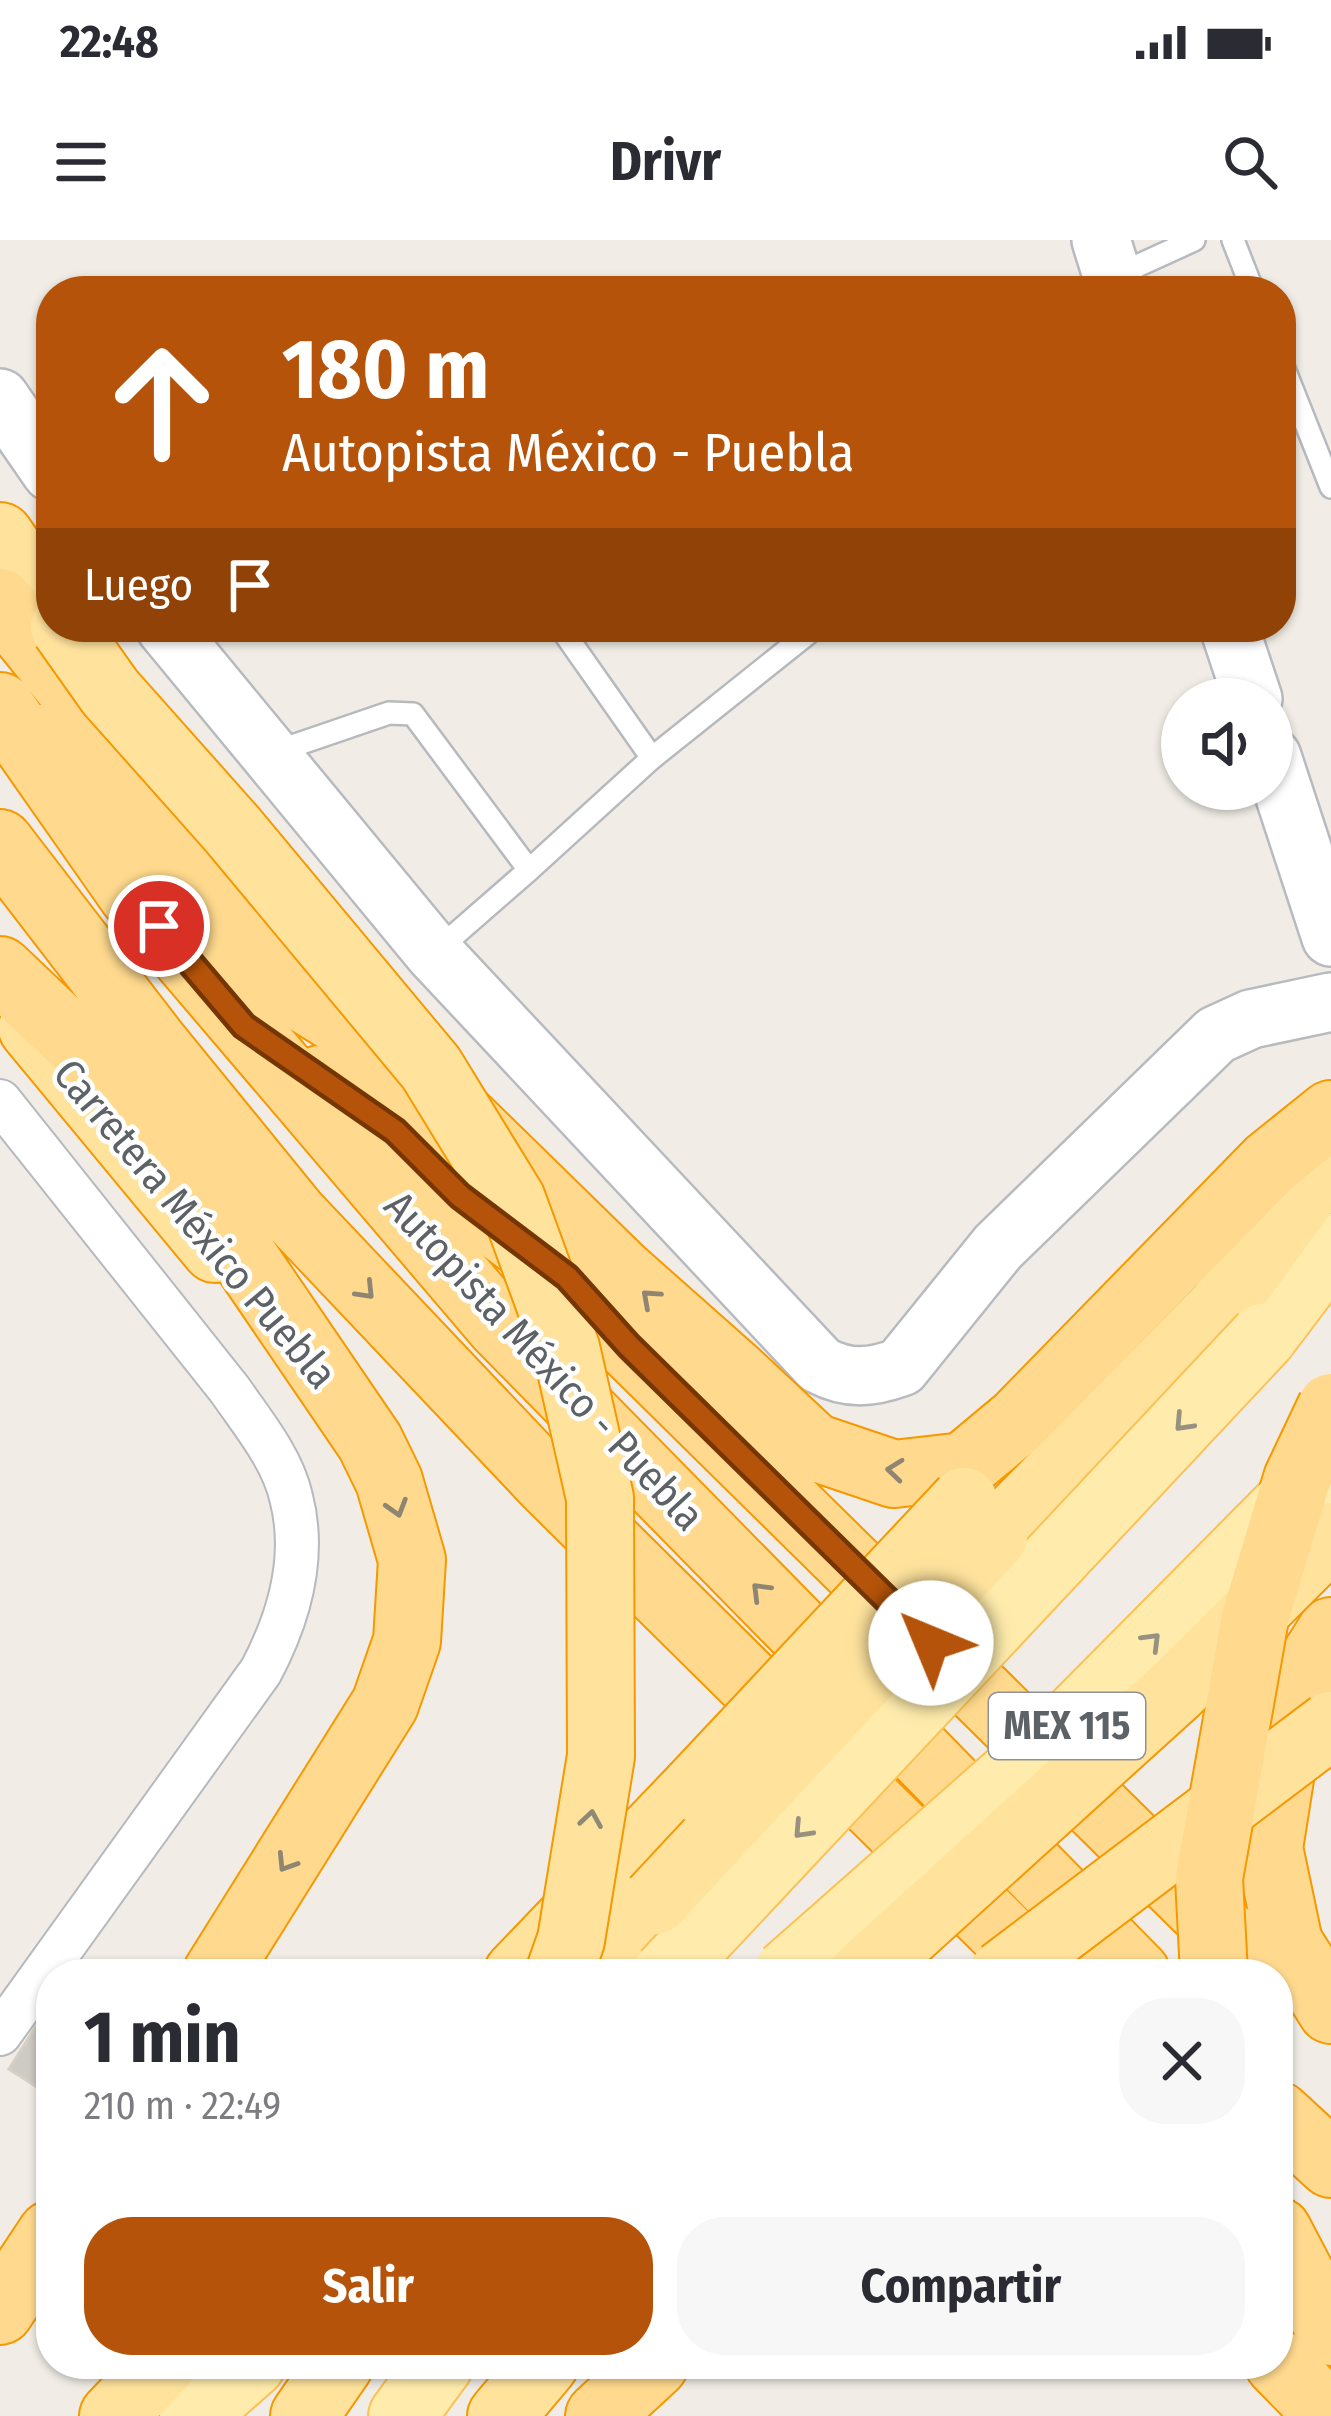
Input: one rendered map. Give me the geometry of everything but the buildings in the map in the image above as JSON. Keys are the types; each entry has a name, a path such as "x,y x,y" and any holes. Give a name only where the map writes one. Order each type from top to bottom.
{"highway":[{"path":"0,536 36,587"},
{"path":"0,602 115,743 201,822 406,1061 622,1273 814,1447 894,1474 964,1466 1018,1420 1270,1163 1331,1114"},
{"path":"75,642 110,692 231,828 431,1068 512,1200 566,1348 600,1498 601,1756 565,1959"},
{"path":"0,703 150,818 298,995 406,1061"},
{"name":"Autopista México - Puebla","path":"0,703 131,893 500,1326 1122,1959"},
{"name":"Autopista México - Puebla","path":"0,843 295,1216 548,1483 1017,1959"},
{"path":"0,861 233,1241 380,1462 412,1560 407,1641 385,1704 225,1959"},
{"path":"0,970 101,1066 216,1146 295,1216"},
{"name":"Carretera México Puebla","path":"0,988 344,1404"},
{"path":"244,1026 395,1131 460,1196 567,1277 629,1346 1250,1959"},
{"path":"598,1959 655,1900 979,1519 1331,1137"},
{"path":"531,1959 695,1788 979,1519 1220,1310 1331,1157"},
{"path":"629,1346 737,1376"},
{"path":"1213,1959 1209,1878 1255,1618 1297,1479 1331,1407"},
{"path":"880,1959 1176,1690 1331,1535"},
{"path":"1331,1631 1294,1690 1269,1848 1289,1943 1331,2010"},
{"path":"1331,1714 1306,1784 1318,1927 1331,1960"},
{"path":"1044,1959 1331,1725"},
{"path":"1293,2001 1331,2039"},
{"path":"1293,2129 1331,2164"},
{"path":"1293,2220 1331,2257"},
{"path":"0,2312 36,2257"},
{"path":"1293,2260 1331,2332"},
{"path":"1293,2378 1330,2416"},
{"path":"113,2416 149,2379"},
{"path":"304,2416 330,2379"},
{"path":"468,2416 493,2379"},
{"path":"501,2416 532,2379"},
{"path":"598,2416 639,2379"},
{"path":"1250,2379 1288,2416"}],"main road":[{"path":"0,398 36,450"},
{"path":"177,642 434,953 820,1365 842,1376 882,1374 901,1367 998,1247 1216,1035 1251,1019 1331,1002"},
{"path":"1234,642 1246,678"},
{"path":"1289,810 1331,937"},
{"name":"MEX 115","path":"680,1959 1263,1337 1331,1247"},
{"name":"MEX 115","path":"803,1959 1067,1726 1331,1460"},
{"path":"194,2416 235,2379"},
{"path":"402,2416 429,2379"}],"street":[{"path":"0,1101 265,1440 291,1496 295,1542 295,1583 285,1626 261,1671 54,1959"},
{"path":"0,2034 36,1984"}],"lane":[{"path":"1112,260 1194,240"},
{"path":"1233,240 1247,276"},
{"path":"1296,399 1331,487"},
{"path":"571,642 652,758"},
{"path":"434,953 652,758 797,642"},
{"path":"269,754 388,712 413,714 529,870"}],"route":[{"path":"159,926 244,1026 395,1131 460,1196 567,1277 629,1346 931,1643"}]}
